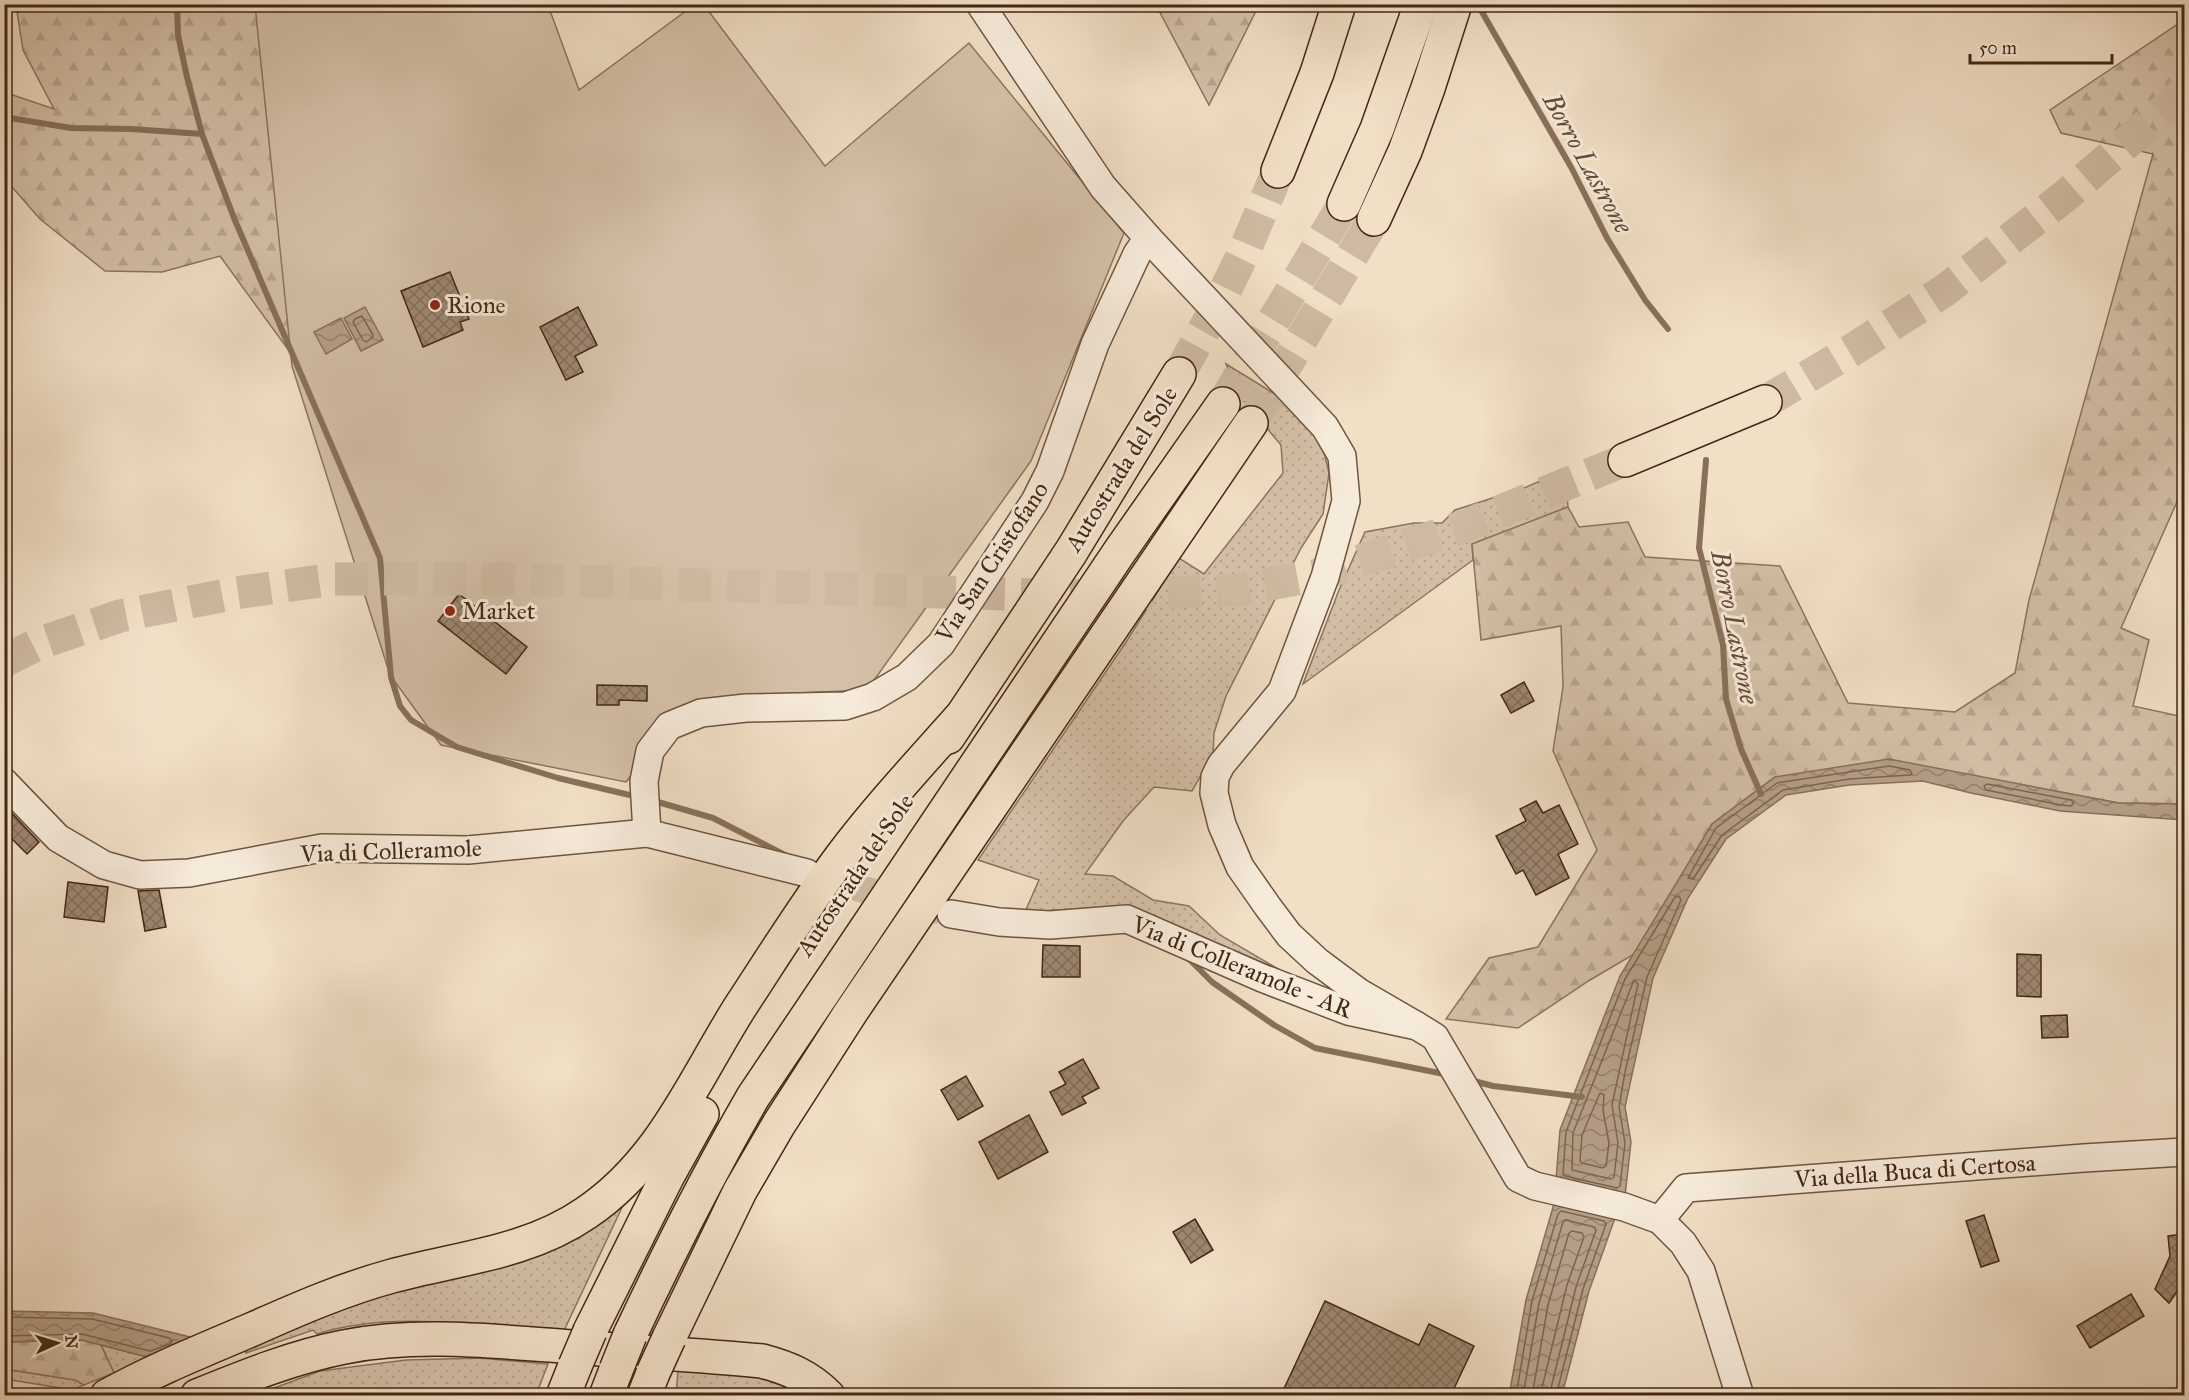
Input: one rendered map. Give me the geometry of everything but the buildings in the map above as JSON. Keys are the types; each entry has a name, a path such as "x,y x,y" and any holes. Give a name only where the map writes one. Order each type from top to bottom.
{"main road":[{"path":"1278,171 1317,73 1339,4"},
{"path":"1344,204 1377,129 1421,4"},
{"path":"1374,219 1405,151 1455,4"},
{"name":"Autostrada del Sole","path":"569,1381 590,1331 666,1177 718,1085 770,1002 1071,552 1179,374"},
{"path":"1625,460 1765,402"},
{"name":"Autostrada del Sole","path":"611,1382 630,1335 671,1248 715,1163 753,1097 1114,561 1223,404"},
{"path":"658,1385 704,1261 740,1191 779,1124 858,1002 1251,423"},
{"path":"107,1395 143,1376 353,1288 392,1276 484,1256 539,1238 587,1212 618,1188 646,1159 666,1132 741,1006 840,859 882,805 960,718"},
{"path":"196,1395 261,1371 343,1347 384,1342 495,1341 762,1361 792,1370 828,1395"}],"street":[{"path":"980,4 1103,187 1324,427 1342,456 1346,501 1325,577 1281,692 1221,765 1215,777 1214,793 1222,825 1239,867 1289,935 1317,961 1343,980 1417,1026"},
{"name":"Via San Cristofano","path":"647,833 644,781 650,751 669,726 701,712 746,708 845,706 873,698 907,676 941,644 1035,501 1050,471 1095,344 1137,254 1148,238"},
{"name":"Via di Colleramole","path":"4,782 58,838 104,866 140,875 189,873 322,848 468,850 647,833 807,873"},
{"name":"Via di Colleramole - AR","path":"951,914 999,922 1050,925 1127,919 1262,978 1348,1011 1417,1026 1435,1037 1518,1178 1554,1192 1624,1207 1660,1220"},
{"name":"Via della Buca di Certosa","path":"1660,1220 1686,1188 2184,1152"},
{"path":"1660,1220 1683,1243 1701,1271 1740,1395"}],"green space":[{"path":"279,4 295,359 220,256 162,272 105,271 40,219 5,179 4,92 54,109 23,50 16,5"},
{"path":"255,5 548,5 579,90 694,5 704,5 825,166 969,43 1124,233 1031,461 867,690 749,695 650,751 626,782 441,745 390,675 292,366"},
{"path":"1156,5 1259,5 1209,105"},
{"path":"2184,20 2184,486 2121,628 2149,640 2133,706 2184,717 2184,804 2119,803 2006,782 1775,777 1712,824 1636,953 1590,980 1518,1028 1446,1019 1489,958 1538,947 1597,850 1553,751 1563,687 1561,626 1481,640 1472,544 1568,507 1579,527 1628,522 1645,557 1780,566 1848,703 1955,712 2015,673 2029,600 2153,154 2061,133 2050,110"},
{"path":"1226,364 1283,399 1321,439 1329,473 1323,514 1301,548 1226,696 1214,733 1213,754 1192,791 1154,787 1123,821 1085,874 1113,876 1153,900 1189,906 1220,935 1280,970 1129,906 1025,912 1039,880 978,860 1126,642 1179,558 1204,574 1283,473 1281,445 1242,399"},
{"path":"1565,470 1568,507 1472,544 1473,560 1303,684 1339,590 1365,532 1414,523 1442,523 1455,510 1524,488"},
{"path":"626,1199 561,1337 470,1324 407,1321 346,1327 317,1334 313,1330 246,1353 247,1348 305,1322"},
{"path":"82,1340 101,1345 114,1373 84,1385 75,1380 5,1369 4,1342"},
{"path":"101,1345 151,1358 114,1373"},
{"path":"480,1358 548,1364 536,1395 255,1395 320,1371 406,1360"},
{"path":"4,1369 76,1380 84,1385 73,1390 5,1379"},
{"path":"678,1370 755,1374 813,1396 676,1396"}],"water":[{"path":"365,307 383,340 361,351 344,318"},
{"path":"341,318 352,339 326,354 314,332"},
{"path":"1889,759 2118,803 2184,804 2184,820 2060,811 1923,781 1849,785 1786,795 1726,839 1688,898 1653,978 1625,1107 1631,1142 1625,1196 1556,1180 1560,1130 1620,976 1712,824 1775,777"},
{"path":"1554,1204 1615,1218 1589,1291 1562,1395 1509,1396 1526,1300"},
{"path":"4,1311 93,1313 198,1339 151,1358 82,1340 5,1342"}],"waterway":[{"path":"177,4 178,35 202,134 234,218 380,558 391,677 400,706 411,720 457,747 558,778 638,797"},
{"name":"Borro Lastrone","path":"1482,12 1571,167 1607,238 1645,300 1668,329"},
{"path":"4,117 71,128 202,134"},
{"name":"Borro Lastrone","path":"1706,460 1699,548 1723,645 1726,699 1741,749 1761,794"},
{"path":"651,800 713,818 785,855"},
{"path":"1188,958 1212,982 1274,1025 1315,1048 1449,1075"},
{"path":"1470,1080 1493,1086 1582,1097"}],"tunnel":[{"path":"1765,402 1944,291 2065,196 2184,93"},
{"path":"1179,374 1219,303 1245,250 1278,171"},
{"path":"1223,404 1344,204"},
{"path":"1251,423 1374,219"},
{"path":"4,661 40,643 120,616 236,593 334,579 506,579 1072,596 1238,590 1318,575 1462,527 1625,460"},
{"path":"808,874 941,911"}],"place":[{"name":"Rione","path":"435,305"},
{"name":"Market","path":"450,611"}]}
